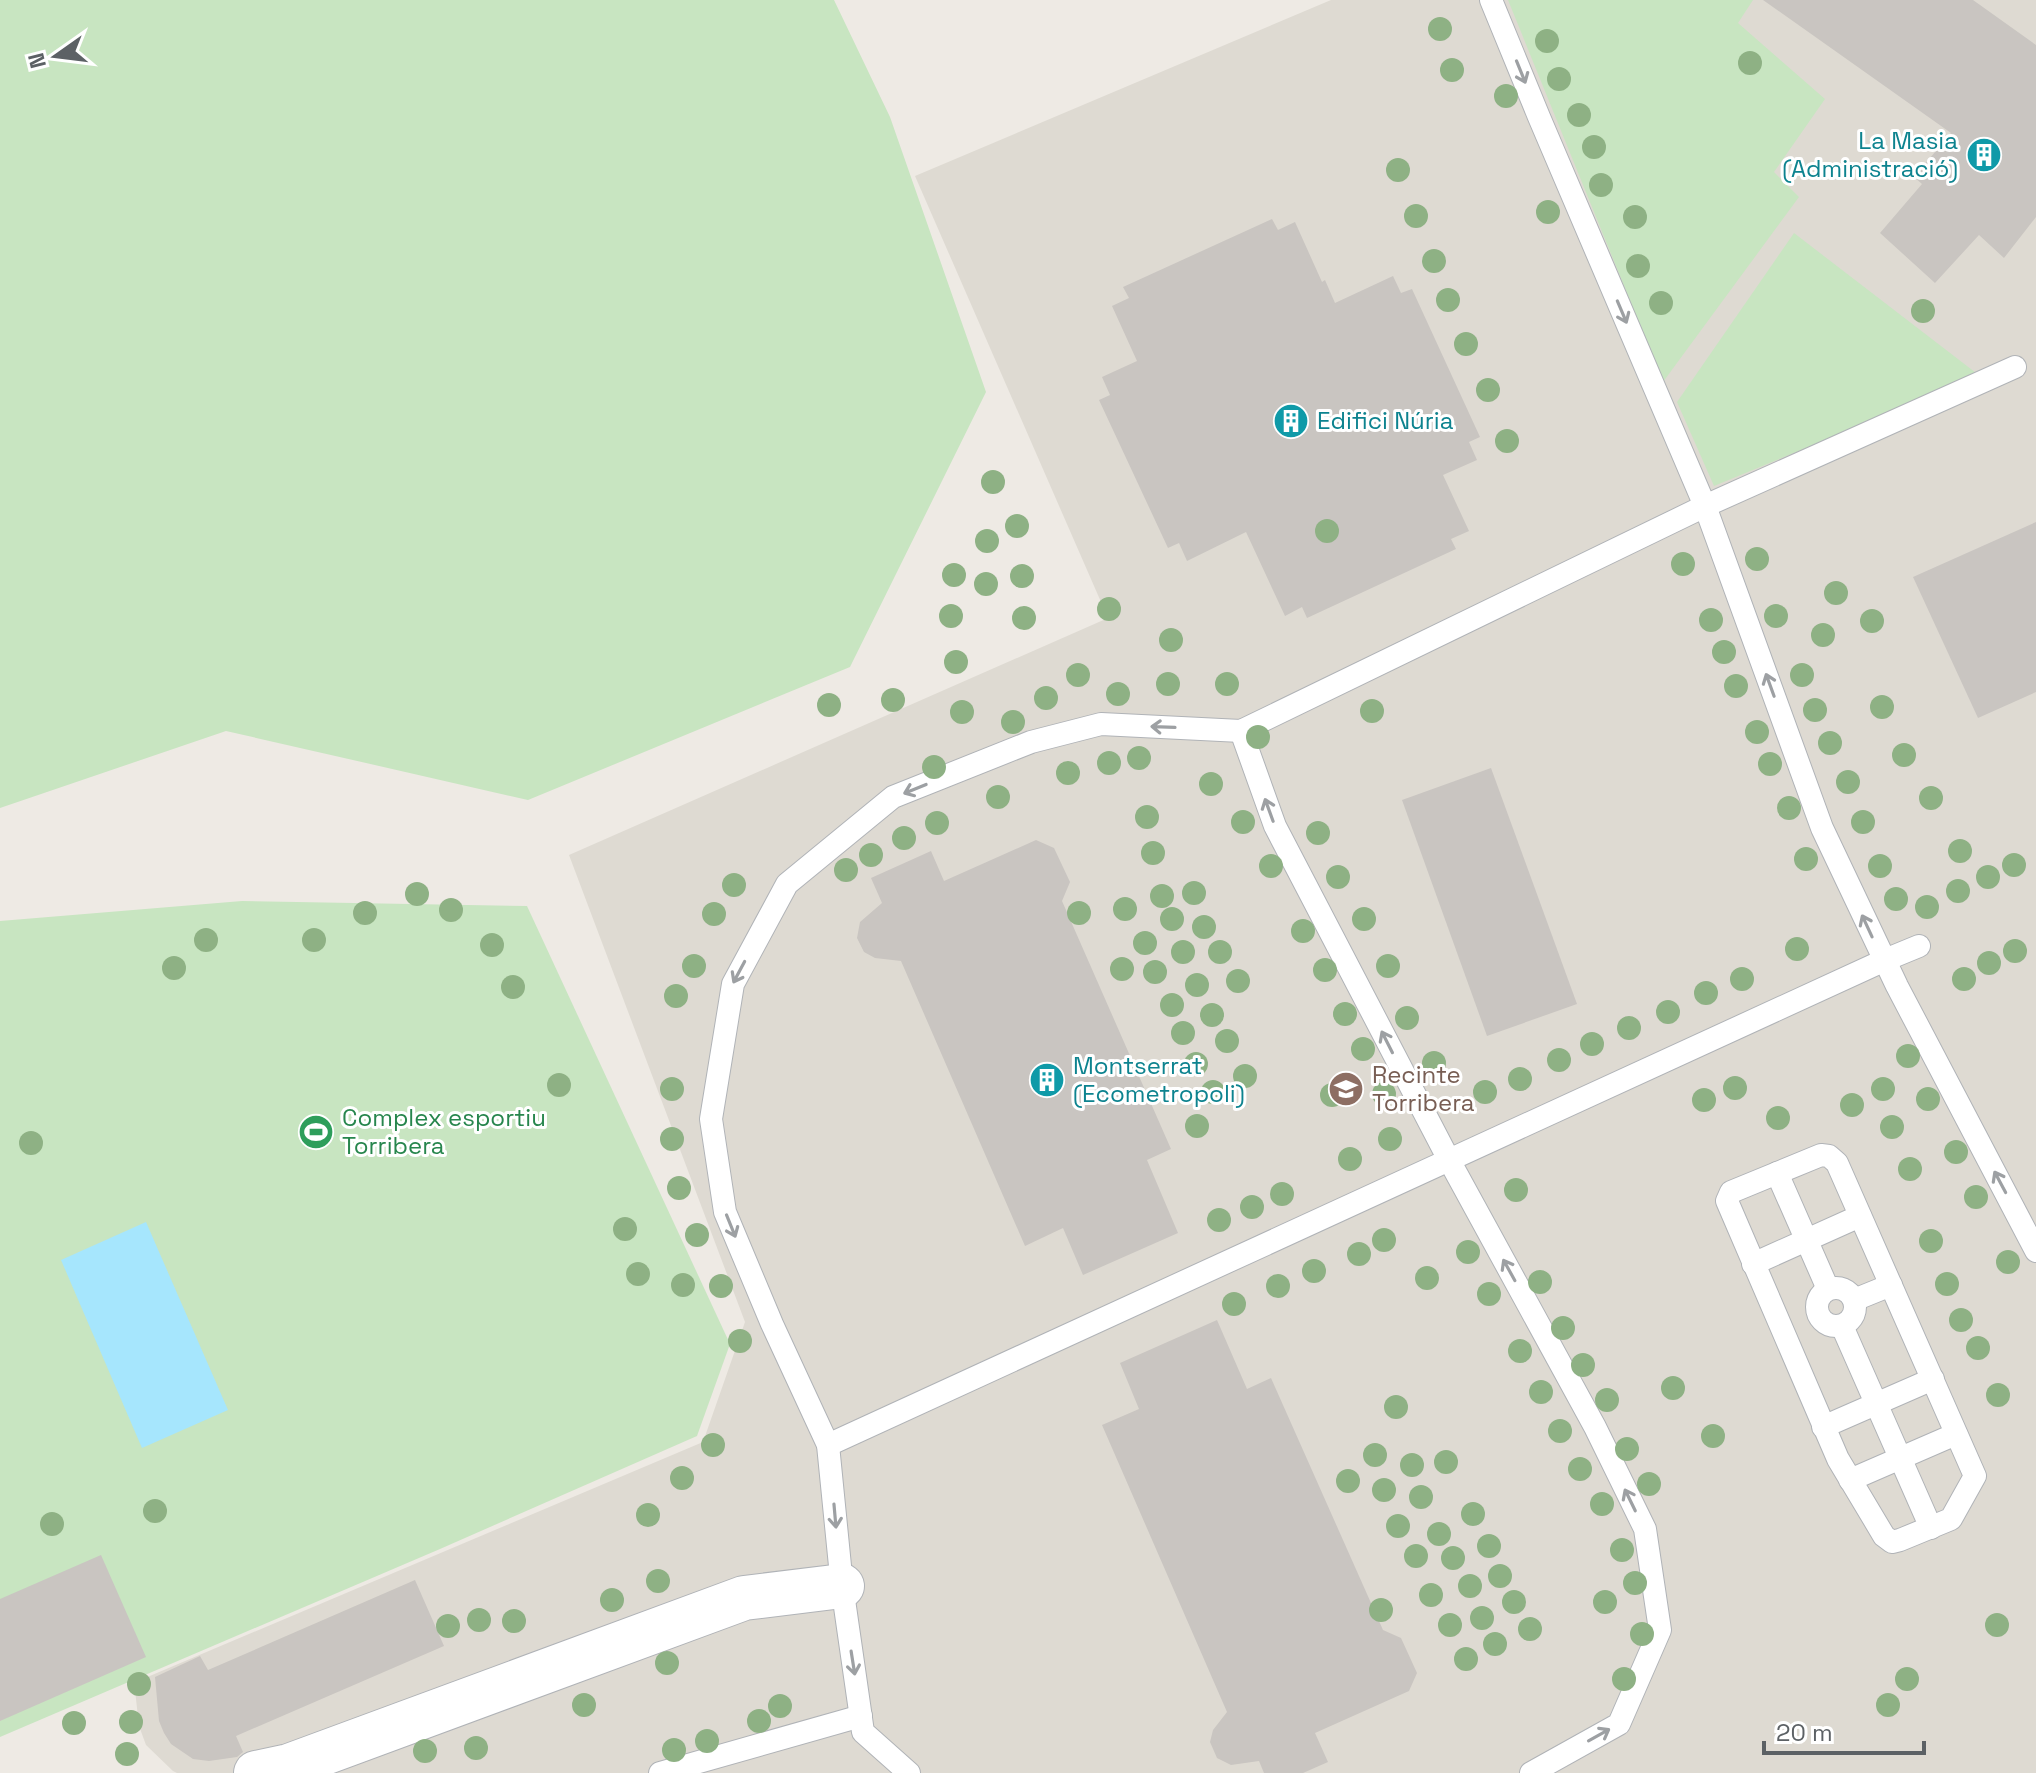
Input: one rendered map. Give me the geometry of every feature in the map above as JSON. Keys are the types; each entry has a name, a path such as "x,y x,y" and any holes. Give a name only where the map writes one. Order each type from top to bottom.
{"street":[{"path":"256,1773 289,1766 744,1598 842,1586"}],"lane":[{"path":"1491,0 1705,506 1822,828 1871,936 2036,1251"},
{"path":"909,1773 863,1732 842,1586 828,1445 725,1212 711,1119 733,984 787,884 893,797 1031,742 1101,724 1241,731 1705,506 2015,367"},
{"path":"1241,731 1275,826 1449,1160 1595,1427 1645,1529 1660,1630 1619,1724 1531,1773"},
{"path":"828,1445 1919,946"},
{"path":"1821,1155 1829,1156 1837,1163 1860,1216 1975,1476 1951,1519 1892,1542 1884,1536 1838,1459 1727,1201 1731,1192 1821,1155"},
{"path":"1777,1173 1828,1289"},
{"path":"1753,1264 1860,1216"},
{"path":"1854,1300 1891,1285"},
{"path":"1837,1287 1846,1290 1854,1300 1854,1314 1842,1326 1826,1324 1816,1310 1821,1294 1828,1289 1837,1287"},
{"path":"1783,1330 1818,1315"},
{"path":"1842,1326 1931,1528"},
{"path":"1823,1427 1933,1379"},
{"path":"1850,1480 1956,1434"},
{"path":"660,1773 861,1716"}],"shaded area":[{"name":"Recinte Torribera","path":"1331,0 2036,0 2036,1773 173,1771 146,1745 139,1726 135,1690 145,1678 703,1442 745,1322 569,855 1108,618 915,176"}],"green space":[{"path":"0,0 834,0 890,117 986,392 850,667 528,800 226,731 0,808"},
{"path":"1508,0 1753,0 1738,23 1825,99 1774,172 1799,197 1663,382"},
{"path":"1794,233 1980,376 1714,486 1677,402"},
{"name":"Complex esportiu Torribera","path":"242,901 527,906 730,1344 697,1436 0,1737 0,921"}],"water":[{"path":"146,1222 228,1410 142,1448 61,1260"}],"building":[{"name":"La Masia (Administració)","path":"1763,0 1973,0 2036,45 2036,217 2004,258 1979,235 1935,283 1880,233 1922,184 1914,177 1951,133"},
{"name":"Edifici Núria","path":"1272,219 1278,230 1295,222 1335,303 1393,276 1401,293 1412,289 1480,437 1469,442 1477,460 1443,475 1469,531 1451,539 1456,549 1307,618 1302,607 1285,616 1246,532 1187,561 1179,543 1168,548 1099,400 1110,395 1102,377 1137,361 1112,306 1129,298 1123,287"},
{"path":"2036,522 2036,692 1978,718 1913,577"},
{"path":"1491,768 1577,1004 1487,1036 1402,800"},
{"name":"Montserrat (Ecometropoli)","path":"1036,840 1054,848 1070,882 1062,901 1171,1149 1147,1160 1178,1233 1083,1275 1063,1228 1025,1246 901,961 875,958 864,952 857,938 860,922 882,903 871,878 931,851 944,881"},
{"path":"1217,1320 1247,1389 1271,1378 1383,1630 1401,1638 1417,1673 1409,1691 1315,1733 1328,1762 1303,1773 1264,1773 1259,1761 1231,1765 1217,1758 1210,1742 1213,1730 1227,1712 1102,1425 1139,1409 1120,1363"},
{"path":"101,1555 146,1657 0,1721 0,1599"},
{"path":"415,1580 444,1646 236,1736 243,1752 237,1757 209,1761 193,1759 171,1744 159,1721 155,1677 200,1656 208,1670"}],"place":[{"name":"La Masia (Administració)","path":"1984,155"},
{"name":"Edifici Núria","path":"1291,421"},
{"name":"Montserrat (Ecometropoli)","path":"1047,1080"},
{"name":"Recinte Torribera","path":"1346,1089"},
{"name":"Complex esportiu Torribera","path":"316,1132"}]}
